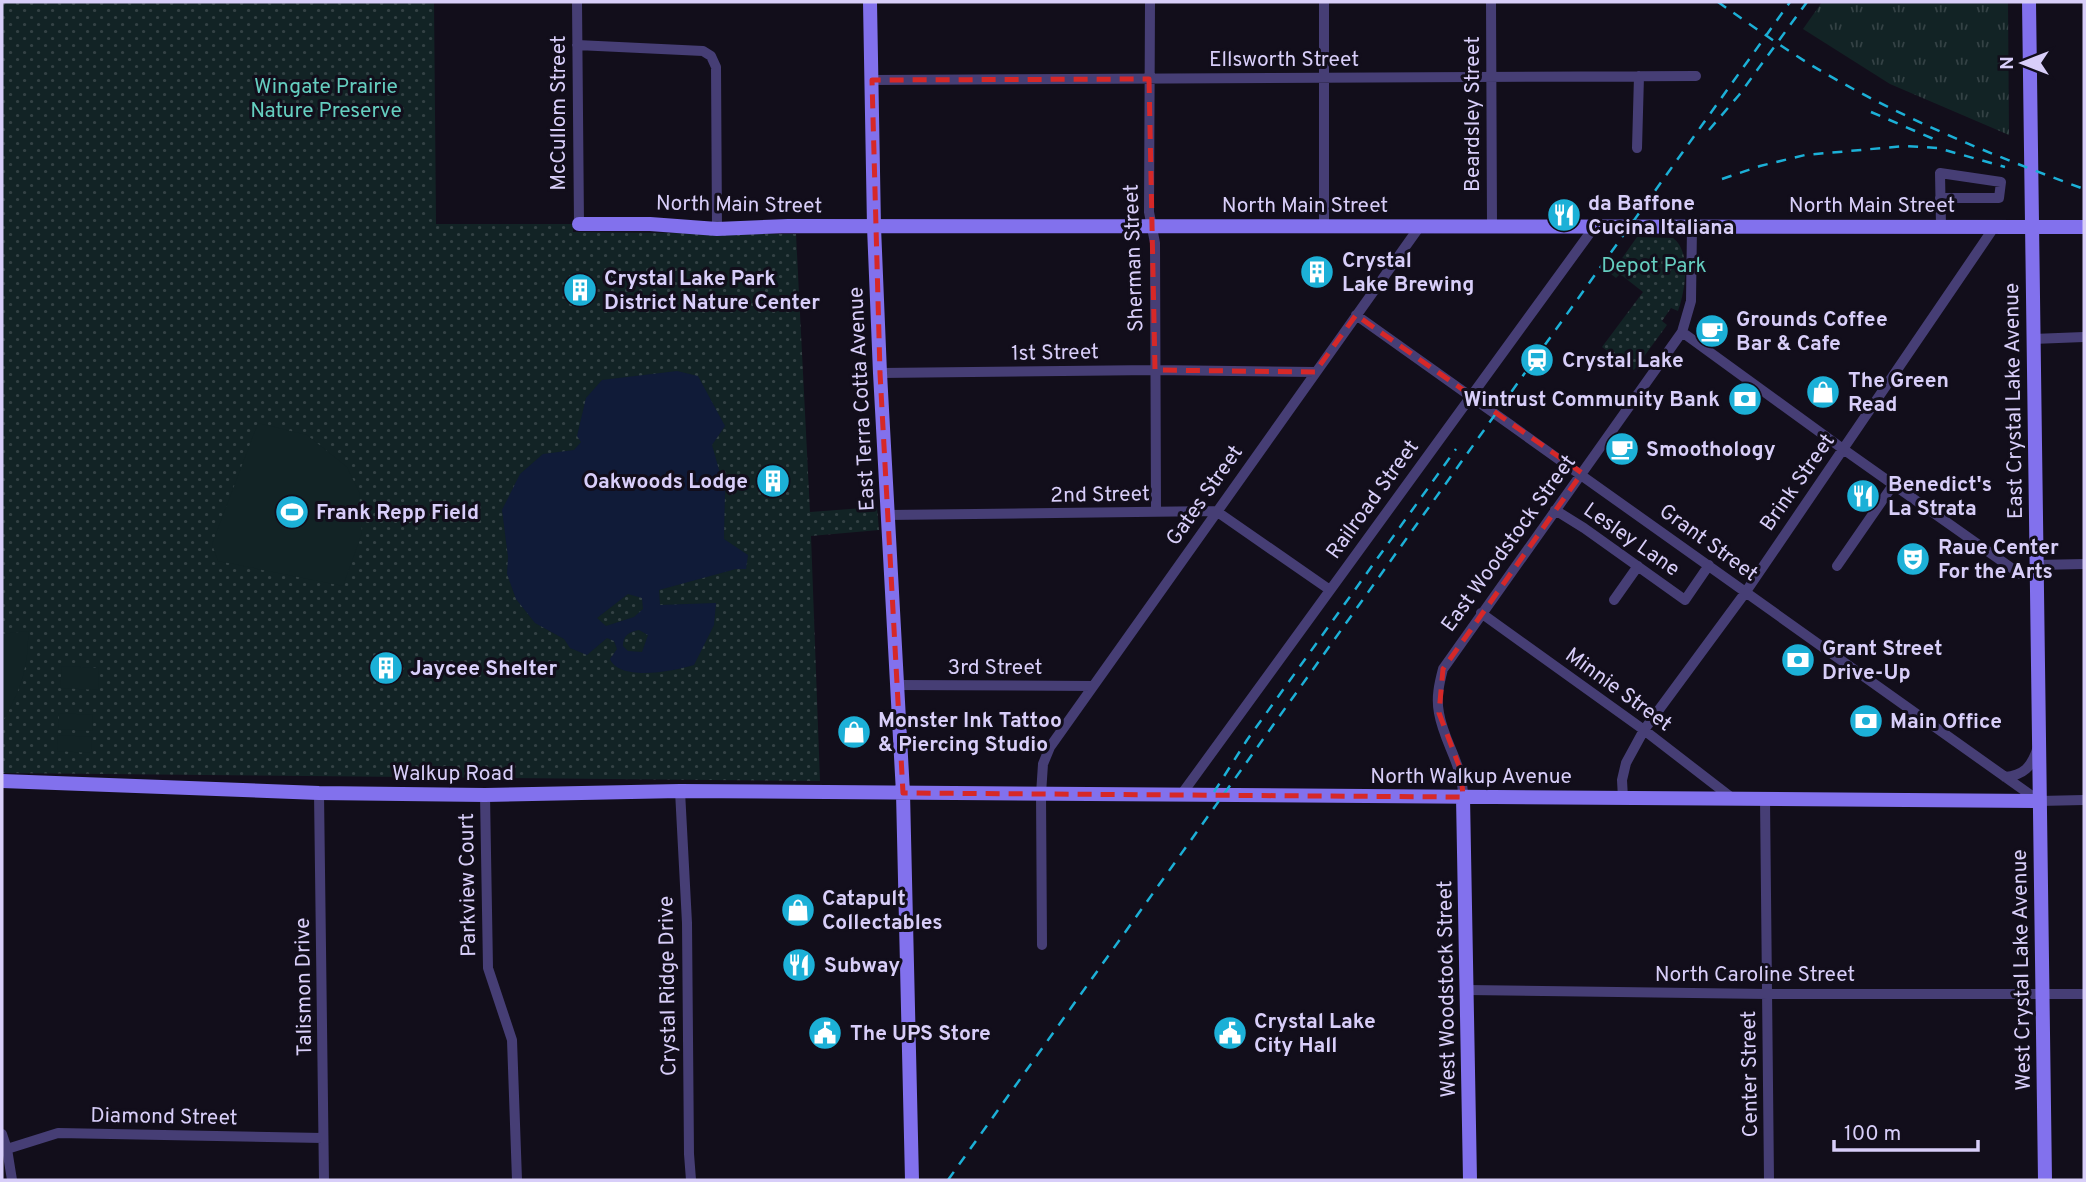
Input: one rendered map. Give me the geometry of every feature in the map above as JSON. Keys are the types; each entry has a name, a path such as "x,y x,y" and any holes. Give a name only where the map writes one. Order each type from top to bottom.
{"street":[{"name":"McCullom Street","path":"577,2 579,224"},
{"name":"East Terra Cotta Avenue","path":"870,2 880,373 903,793 912,1180"},
{"name":"Sherman Street","path":"1150,2 1149,212 1155,243 1156,513"},
{"path":"1324,2 1324,225"},
{"name":"Beardsley Street","path":"1492,2 1492,226"},
{"name":"East Crystal Lake Avenue","path":"2029,2 2039,800"},
{"path":"577,45 703,51 711,56 716,67 717,229"},
{"path":"1637,148 1639,76"},
{"name":"Ellsworth Street","path":"872,80 1696,76"},
{"path":"1940,198 1999,198 2001,182 1940,173 1940,198 1941,226"},
{"name":"North Main Street","path":"579,224 650,224 717,229 788,226 1324,225 2084,227"},
{"name":"Gates Street","path":"1042,945 1041,794 1045,756 1420,226"},
{"name":"Railroad Street","path":"1181,795 1595,226"},
{"path":"1692,226 1691,301 1682,332 2020,574 2036,569 2084,564"},
{"name":"Brink Street","path":"1623,798 1622,779 1626,764 1644,730 1745,593 1995,226"},
{"name":"Grant Street","path":"1356,315 2039,800"},
{"name":"East Woodstock Street","path":"1464,797 1461,771 1442,727 1437,699 1443,669 1682,332"},
{"path":"2033,339 2084,337"},
{"name":"1st Street","path":"880,373 1155,370 1315,372"},
{"path":"1837,566 1893,485"},
{"name":"Lesley Lane","path":"1555,510 1685,600 1709,565"},
{"path":"1216,511 1330,590"},
{"name":"2nd Street","path":"887,515 1216,511"},
{"path":"1614,600 1637,566"},
{"name":"Minnie Street","path":"1481,613 1644,730 1732,798"},
{"name":"3rd Street","path":"897,685 1093,686"},
{"path":"2005,776 2025,771 2032,765 2038,748"},
{"name":"Walkup Road","path":"2,781 319,793 903,793"},
{"name":"Crystal Ridge Drive","path":"680,791 687,934 691,1180"},
{"name":"Talismon Drive","path":"319,793 324,1180"},
{"name":"North Walkup Avenue","path":"903,793 2039,800"},
{"name":"Parkview Court","path":"485,795 488,968 512,1040 517,1180"},
{"name":"West Woodstock Street","path":"1464,797 1470,1180"},
{"name":"Center Street","path":"1765,799 1769,1180"},
{"path":"2039,800 2084,800"},
{"name":"West Crystal Lake Avenue","path":"2039,800 2045,1180"},
{"name":"North Caroline Street","path":"1467,990 2084,994"},
{"name":"Diamond Street","path":"7,1149 58,1133 323,1138"},
{"path":"2,1134 12,1180"}],"highlighted area":[{"path":"1149,79 1155,370 1315,372 1356,315 1582,473 1443,669 1439,713 1461,771 1463,797 903,793 880,373 872,80"}],"green space":[{"name":"Wingate Prairie Nature Preserve","path":"2,2 434,2 436,224 573,224 573,232 796,234 810,512 877,507 879,530 811,536 820,781 2,773"},
{"path":"1822,2 2008,2 2009,135 1890,84 1803,29"},
{"name":"Depot Park","path":"1637,237 1673,238 1683,252 1685,272 1678,311 1671,308 1662,321 1667,325 1634,370 1602,347 1643,292 1620,274 1616,278 1611,274"},
{"name":"Frank Repp Field","path":"258,423 307,435 347,467 359,492 362,533 343,586 218,561 212,544"},
{"path":"28,631 27,656 22,679 2,722 2,634"},
{"path":"62,666 99,668 98,690 60,688"},
{"path":"59,713 93,715 92,731 58,729"},
{"path":"58,735 92,737 91,753 57,751"}],"water":[{"path":"677,371 698,376 725,426 712,445 725,491 724,539 748,555 746,569 736,569 659,590 660,605 716,603 714,625 694,665 661,672 636,673 616,666 610,659 617,649 614,641 607,638 587,655 570,648 564,639 535,623 516,599 507,574 508,557 502,510 520,474 543,454 574,450 581,442 577,436 586,398 602,380","holes":["628,594 642,598 643,609 634,617 606,626 597,618","639,630 648,635 642,652 628,651 623,646 625,637"]}],"railway":[{"path":"1718,2 1811,65 1876,101 1979,148 2084,189"},
{"path":"948,1180 1790,2"},
{"path":"1709,130 1739,95 1807,2"},
{"path":"1871,112 1936,140"},
{"path":"1722,179 1805,155 1905,146 1938,148 2005,167"},
{"path":"1214,792 1247,740 1456,449"}],"place":[{"name":"da Baffone Cucina Italiana","path":"1564,215"},
{"name":"Crystal Lake Brewing","path":"1317,272"},
{"name":"Crystal Lake Park District Nature Center","path":"580,290"},
{"name":"Grounds Coffee Bar & Cafe","path":"1712,331"},
{"name":"Crystal Lake","path":"1537,360"},
{"name":"The Green Read","path":"1823,392"},
{"name":"Wintrust Community Bank","path":"1745,399"},
{"name":"Smoothology","path":"1622,449"},
{"name":"Oakwoods Lodge","path":"773,481"},
{"name":"Benedict's La Strata","path":"1863,496"},
{"name":"Frank Repp Field","path":"292,512"},
{"name":"Raue Center For the Arts","path":"1913,559"},
{"name":"Grant Street Drive-Up","path":"1798,660"},
{"name":"Jaycee Shelter","path":"386,668"},
{"name":"Main Office","path":"1866,721"},
{"name":"Monster Ink Tattoo & Piercing Studio","path":"854,732"},
{"name":"Catapult Collectables","path":"798,910"},
{"name":"Subway","path":"799,965"},
{"name":"The UPS Store","path":"825,1033"},
{"name":"Crystal Lake City Hall","path":"1230,1033"}]}
